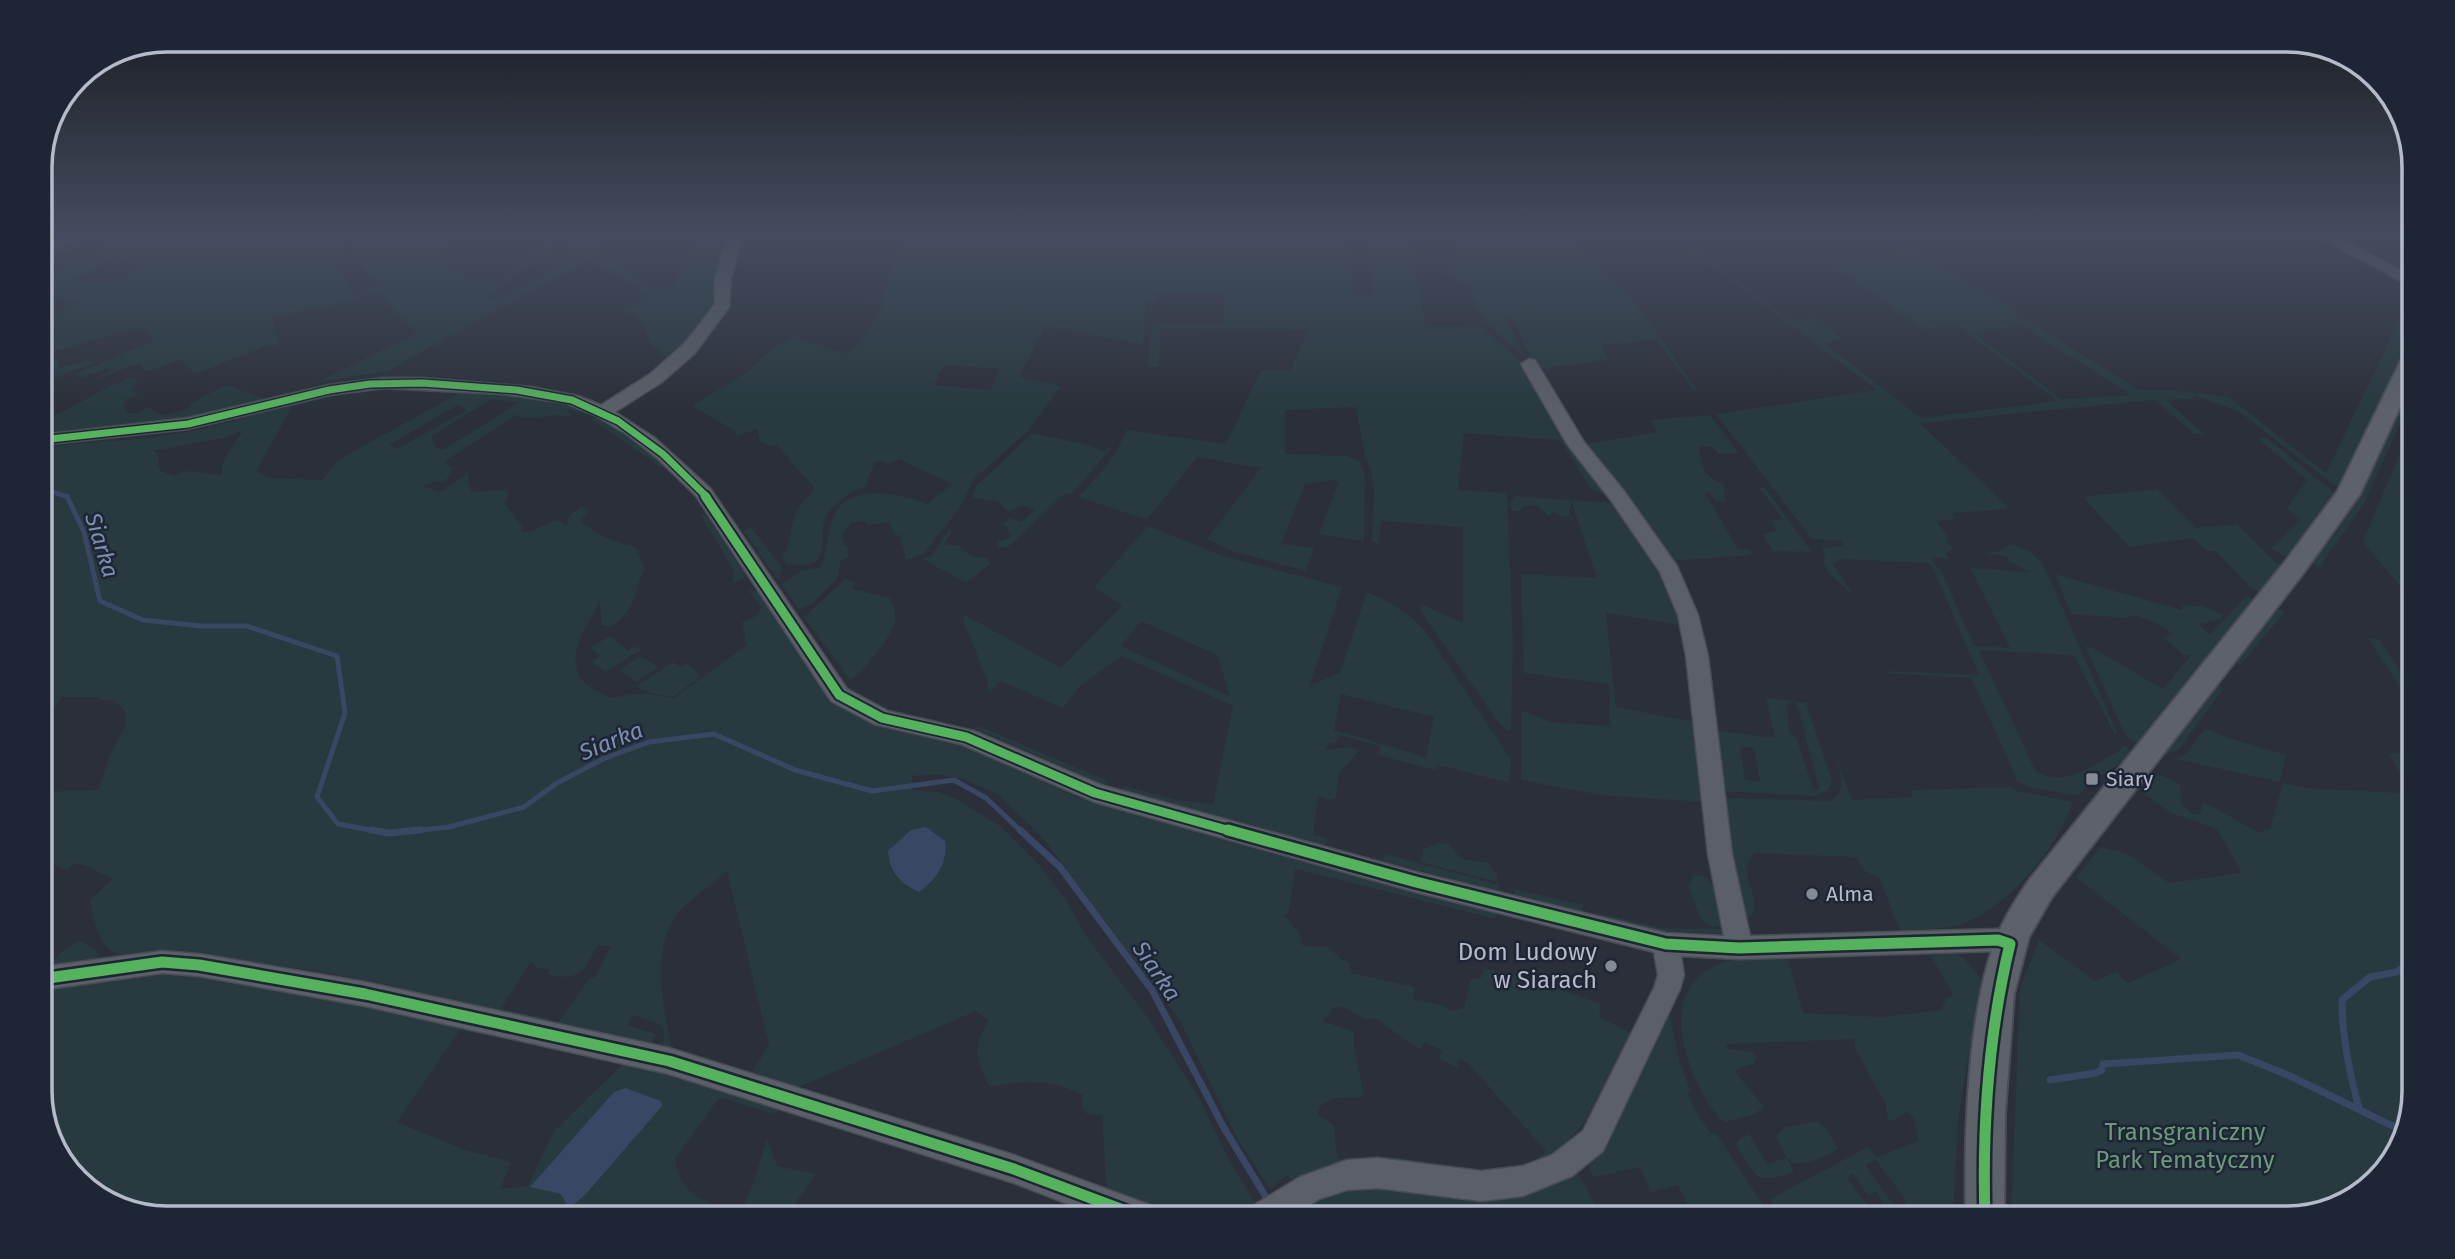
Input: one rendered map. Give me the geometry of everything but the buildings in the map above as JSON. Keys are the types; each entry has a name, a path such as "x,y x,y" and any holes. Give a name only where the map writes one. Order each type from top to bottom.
{"main road":[{"path":"1985,1206 1984,1175 1993,1028 1999,983 2010,944 2041,888 2293,569 2348,494 2402,378"}],"street":[{"path":"602,412 656,378 689,349 723,304 723,294"},
{"path":"1529,364 1576,444 1617,495 1670,571 1688,615 1698,656 1720,854 1739,948"},
{"path":"53,439 144,431 211,420 369,384 418,382 533,392 566,398 602,412 669,457 704,492 839,695 882,718 966,737 1095,793 1416,882 1666,944 1739,948 1998,940 2010,944"},
{"path":"1281,1206 1311,1187 1347,1175 1378,1173 1481,1186 1523,1181 1562,1166 1593,1141 1667,989 1671,975 1666,944"},
{"path":"53,977 162,962 200,965 365,995 682,1065 1014,1169 1112,1206"}],"green space":[{"path":"53,294 354,294 355,296 369,294 346,302 274,317 273,330 281,341 276,346 266,346 195,374 180,359 147,372 139,364 95,379 112,370 108,368 82,378 74,374 154,340 146,328 135,331 133,328 53,352 53,331 60,328 53,326 53,318 82,301 56,297 53,299"},
{"path":"380,294 492,294 486,298 496,300 508,294 527,294 388,371 317,382 416,333"},
{"path":"645,294 718,294 713,311 669,361 651,343 636,312 627,314 622,311 649,297"},
{"path":"884,294 1157,294 1156,301 1146,301 1143,344 1045,326 1019,377 1061,386 1028,431 973,480 961,506 924,554 906,560 900,535 894,535 889,522 867,525 865,521 851,522 841,536 843,545 847,546 848,557 841,561 837,579 811,604 798,609 781,584 801,571 821,567 831,524 840,506 849,499 874,493 927,504 952,484 899,459 889,464 875,462 864,488 851,492 828,512 819,558 813,563 803,565 786,564 782,557 795,515 814,488 777,445 770,446 760,441 757,429 736,436 735,431 692,406 746,373 772,349 792,336 847,354 859,343 883,306 851,297 882,301","holes":["944,365 1000,370 990,390 934,385"]},
{"path":"1222,294 1353,294 1374,297 1374,294 1419,294 1425,326 1465,326 1471,331 1474,327 1482,328 1521,361 1615,498 1591,489 1560,440 1464,433 1458,490 1507,493 1513,647 1511,730 1506,730 1496,719 1421,612 1421,604 1463,623 1463,527 1381,521 1379,544 1372,542 1374,492 1356,407 1285,410 1285,454 1347,456 1360,461 1365,476 1364,541 1319,534 1339,482 1332,480 1305,484 1281,544 1314,548 1306,571 1229,550 1207,539 1261,468 1197,457 1147,520 1078,497 1112,458 1126,430 1226,444 1261,370 1290,370 1308,330 1161,328 1159,365 1163,367 1147,367 1154,315 1157,325 1224,325"},
{"path":"1472,294 1627,294 1697,389 1692,389 1657,340 1600,345 1609,360 1536,370 1513,319 1507,319 1524,356 1490,326"},
{"path":"1748,294 1756,294 1792,321 1814,317 1842,339 1824,343 1921,418 2058,401 1959,327 1953,325 1925,329 1873,294 1986,294 2139,390 2180,391 2229,397 2326,473 2402,314 2402,355 2341,487 2333,484 2238,411 2195,396 2193,399 2166,400 2205,435 2194,434 2155,400 1920,423 2010,509 1951,513 1955,519 1936,521 1954,550 1946,553 1949,559 1931,557 1940,568 1974,646 2010,648 1970,568 2029,572 2007,560 2010,559 2005,556 1982,554 2000,551 2008,545 2025,549 2045,568 2118,735 2114,733 2074,655 1979,650 2035,770 2057,778 2079,773 2122,749 2120,745 2128,747 2133,754 2102,775 2091,773 2084,779 2090,783 2078,796 2029,787 2015,780 2016,777 1971,678 1885,673 1884,671 1979,675 1932,566 1927,563 1843,559 1836,562 1834,565 1855,597 1829,573 1823,562 1825,554 1822,548 1844,546 1841,541 1812,539 1716,414 1877,390","holes":["2020,325 2129,393 2061,399 1974,333"]},
{"path":"53,356 60,362 59,368 88,360 94,363 53,378"},
{"path":"132,377 138,381 131,389 139,396 127,399 123,405 128,413 136,413 150,407 163,416 191,407 190,404 226,385 266,399 288,391 290,395 209,416 53,433 53,417"},
{"path":"398,384 542,398 590,411 585,415 563,408 573,414 566,417 553,415 528,418 516,415 445,461 453,469 445,482 437,481 423,486 441,492 469,473 468,481 472,492 504,490 509,493 504,503 522,526 521,532 531,531 555,521 561,521 566,526 569,516 581,507 590,510 580,520 593,530 613,541 636,547 645,570 631,606 611,627 602,625 600,602 580,640 577,670 582,680 591,687 610,698 643,693 674,698 747,645 742,622 753,618 762,608 748,590 763,592 836,697 972,746 1076,797 1211,836 1494,909 1498,916 1493,918 1295,869 1289,910 1285,916 1300,935 1303,946 1328,947 1350,963 1351,973 1415,987 1413,999 1444,1006 1452,1011 1464,1008 1471,979 1481,978 1484,969 1523,976 1601,1004 1599,1017 1637,1036 1608,1088 1585,1121 1573,1136 1543,1161 1538,1157 1546,1151 1468,1063 1460,1059 1458,1068 1439,1059 1442,1051 1425,1042 1420,1050 1375,1018 1367,1020 1341,1006 1333,1008 1323,1021 1354,1032 1354,1046 1364,1097 1333,1098 1319,1107 1318,1115 1333,1124 1339,1159 1394,1157 1454,1168 1524,1172 1296,1184 1287,1175 1270,1189 1238,1140 1180,1021 1043,838 997,794 963,779 938,774 912,776 913,790 939,792 958,800 1000,826 1040,866 1068,903 1086,936 1148,1018 1198,1096 1227,1156 1255,1203 1248,1206 1136,1206 1107,1193 1102,1115 1087,1114 1081,1107 1083,1095 1060,1086 1027,1082 990,1087 978,1054 983,1029 989,1021 976,1011 794,1089 663,1049 664,1030 659,1024 633,1015 627,1025 656,1034 653,1044 647,1046 556,1025 590,978 595,977 611,947 598,945 584,968 567,977 547,975 550,970 536,968 531,961 501,1009 550,1019 546,1025 396,995 401,987 329,973 233,960 113,952 100,936 90,900 112,879 89,867 74,863 67,871 53,864 53,792 99,790 109,757 126,725 125,711 113,700 62,697 53,710 53,446 158,437 199,430 339,392","holes":["400,389 459,393 338,460 322,480 268,478 256,471 292,407 342,394","491,399 520,402 443,450 434,446 432,436","458,405 467,410 397,449 389,445","242,431 223,463 222,475 184,471 174,476 161,471 158,454 153,451 223,438","727,871 769,1045 752,1072 671,1047 663,999 663,950 674,918"]},
{"path":"2402,400 2402,418 2365,502 2319,568 2311,562 2338,530 2357,499"},
{"path":"1710,415 1738,453 1719,454 1711,446 1699,447 1705,470 1712,478 1724,484 1725,501 1717,502 1708,492 1705,493 1738,549 1750,550 1752,555 1667,561 1581,445 1657,432 1650,420"},
{"path":"598,416 666,465 662,468 591,419"},
{"path":"1033,433 1104,452 1108,447 1111,449 1071,495 1065,493 1007,548 999,547 996,544 999,541 1010,538 1004,524 1009,518 1021,522 1035,510 1021,505 1009,512 998,502 972,497 977,485"},
{"path":"2257,438 2267,438 2337,495 2289,560 2271,548 2301,520 2287,508 2307,480"},
{"path":"2402,448 2402,588 2363,542"},
{"path":"1759,487 1765,488 1812,552 1773,551 1762,534 1776,531 1772,520 1783,519"},
{"path":"2157,489 2195,528 2237,524 2274,561 2285,567 2262,593 2252,589 2216,551 2207,551 2193,538 2129,547 2083,497"},
{"path":"1515,496 1567,500 1572,508 1569,509 1569,517 1554,512 1549,516 1535,505 1524,505 1520,511 1512,511 1509,504"},
{"path":"1571,500 1618,503 1659,560 1688,625 1701,686 1702,724 1719,869 1715,869 1714,865 1703,802 1600,795 1521,780 1522,710 1550,722 1610,726 1609,684 1524,673 1521,574 1597,578","holes":["1606,613 1681,625 1693,680 1695,722 1616,707"]},
{"path":"700,514 706,515 745,573 745,578 733,583 734,571"},
{"path":"1148,526 1223,556 1342,587 1310,685 1340,673 1367,592 1376,596 1409,615 1429,636 1511,759 1509,783 1438,765 1436,770 1378,755 1381,746 1339,735 1335,744 1327,742 1326,750 1347,747 1357,749 1357,753 1339,773 1336,798 1330,800 1318,796 1313,835 1328,839 1325,846 1122,790 1124,786 1177,800 1213,804 1233,706 1122,656 1080,686 1063,708 1000,681 991,692 988,691 987,680 964,622 963,614 1061,668 1122,606 1094,587","holes":["1141,621 1217,655 1230,696 1121,646","1341,694 1434,717 1426,757 1334,730"]},
{"path":"751,527 781,566 783,570 779,573 782,577 778,580 744,531"},
{"path":"950,528 952,532 944,544 959,546 971,556 987,558 990,564 966,583 923,559 931,556"},
{"path":"2055,574 2182,610 2182,606 2193,605 2213,610 2223,615 2221,619 2198,624 2210,635 2247,595 2255,602 2139,744 2128,738 2123,730 2085,646 2093,648 2163,689 2191,655 2184,655 2163,638 2173,634 2157,623 2135,615 2126,618 2071,614"},
{"path":"845,579 854,582 852,589 890,598 895,615 893,627 884,643 850,680 804,617"},
{"path":"2275,608 2285,612 2240,665 2234,660"},
{"path":"610,636 628,650 635,646 641,650 605,672 591,662 600,656 590,648"},
{"path":"2368,638 2380,640 2402,674 2402,691"},
{"path":"640,656 658,667 637,682 619,670"},
{"path":"673,662 681,667 687,663 701,676 673,697 642,691 637,686"},
{"path":"2215,684 2224,688 2179,749 2159,758"},
{"path":"1766,698 1806,703 1832,781 1829,789 1816,796 1718,791 1713,730 1775,738","holes":["1790,702 1796,703 1819,789 1813,789 1797,739 1789,730 1787,705","1740,747 1754,748 1760,782 1745,780"]},
{"path":"977,725 1108,781 1105,785 977,729"},
{"path":"2205,728 2286,755 2280,782 2176,759 2187,753"},
{"path":"1832,747 1852,800 1912,797 1911,790 2012,787 2017,791 2072,802 2056,838 2028,875 1994,906 1959,925 1937,929 1900,930 1879,878 1865,871 1855,857 1755,853 1747,870 1755,904 1754,911 1749,918 1743,918 1722,801 1734,798 1830,801 1840,791 1841,784"},
{"path":"2388,753 2402,754 2402,776"},
{"name":"Transgraniczny Park Tematyczny","path":"2158,774 2180,784 2182,805 2193,814 2201,814 2203,801 2259,833 2270,829 2283,783 2304,788 2402,793 2402,1106 2397,1125 2373,1111 2366,1115 2395,1132 2379,1161 2369,1173 2345,1191 2317,1203 2302,1206 2012,1206 2020,988 2039,940 2095,981 2116,972 2128,983 2181,959 2076,877 2101,847 2128,854 2169,883 2242,873 2217,829 2171,813 2143,793"},
{"path":"1440,843 1449,844 1461,859 1491,863 1492,870 1498,874 1497,882 1421,862 1423,849"},
{"path":"1385,854 1500,885 1498,892 1383,861"},
{"path":"1693,876 1704,876 1718,890 1728,926 1711,927 1701,920 1688,886"},
{"path":"1514,889 1583,905 1581,914 1514,896"},
{"path":"1599,913 1661,928 1730,929 1735,934 1661,931 1600,918"},
{"path":"80,941 95,949 98,957 103,956 106,963 53,972 53,960"},
{"path":"1952,953 1963,957 1981,979 1958,1119 1954,1206 1898,1206 1908,1203 1876,1160 1865,1165 1894,1206 1885,1206 1876,1192 1868,1195 1853,1174 1847,1178 1868,1206 1774,1206 1770,1199 1868,1147 1877,1157 1919,1141 1914,1119 1907,1112 1895,1120 1888,1120 1886,1105 1855,1048 1855,1039 1726,1044 1728,1049 1752,1052 1757,1057 1754,1064 1737,1069 1736,1073 1764,1107 1753,1115 1725,1122 1703,1095 1684,1044 1682,1010 1693,983 1704,972 1739,958 1788,958 1803,1013 1881,1017 1941,1010 1946,999 1953,995 1931,956"},
{"path":"125,971 199,972 519,1035 515,1041 460,1030 397,1122 465,1150 509,1161 511,1163 500,1189 528,1186 554,1131 627,1060 782,1104 775,1114 721,1098 675,1159 678,1172 689,1190 707,1202 724,1206 572,1206 586,1194 661,1106 661,1101 531,1187 561,1194 567,1206 153,1206 138,1203 117,1195 92,1178 64,1142 53,1099 53,981"},
{"path":"1666,1015 1670,1016 1680,1064 1691,1091 1688,1094 1698,1115 1711,1134 1716,1133 1764,1206 1688,1206 1678,1185 1651,1192 1640,1167 1594,1177 1589,1167 1591,1151"},
{"path":"1817,1121 1827,1129 1838,1148 1823,1157 1805,1162 1794,1164 1787,1158 1777,1135 1784,1128"},
{"path":"1749,1134 1767,1164 1787,1158 1794,1172 1764,1178 1753,1171 1736,1145 1739,1139"},
{"path":"767,1139 777,1166 816,1174 793,1206 743,1206"},
{"path":"1577,1173 1595,1206 1301,1206 1317,1197 1358,1183 1542,1186"}],"water":[{"path":"926,827 945,841 945,857 931,882 919,892 897,876 888,851 911,830"},
{"path":"626,1088 661,1101 662,1106 586,1194 572,1206 567,1206 561,1194 530,1187 614,1092"}],"waterway":[{"name":"Siarka","path":"53,492 67,497"},
{"name":"Siarka","path":"67,497 84,532 100,601 143,620 201,626 247,626 337,656 345,713 317,797 338,824 381,832"},
{"name":"Siarka","path":"403,832 449,827 524,807 557,783 603,759 649,742 714,734 795,770 872,791 954,780 986,798 1022,832"},
{"name":"Siarka","path":"371,830 389,833 420,830"},
{"name":"Siarka","path":"1020,830 1060,867 1152,990 1224,1128 1269,1202"},
{"path":"2359,1108 2347,1054 2342,1000 2370,977 2397,972 2402,968"},
{"path":"2050,1080 2096,1073 2102,1070 2103,1064 2238,1055 2288,1075 2396,1128"}],"cycle path":[{"path":"53,439 188,424 329,390 383,383 517,390 572,400 602,412 634,431 677,466 703,492 839,695 882,718 966,737 1095,793 1416,882 1666,944 1739,948 1998,940 2010,944 1990,1045 1985,1116 1985,1206"},
{"path":"53,977 162,962 199,965 365,994 669,1061 1014,1169 1112,1206"}],"place":[{"name":"Siary","path":"2092,779"},
{"name":"Alma","path":"1812,894"},
{"name":"Dom Ludowy w Siarach","path":"1611,966"}]}
